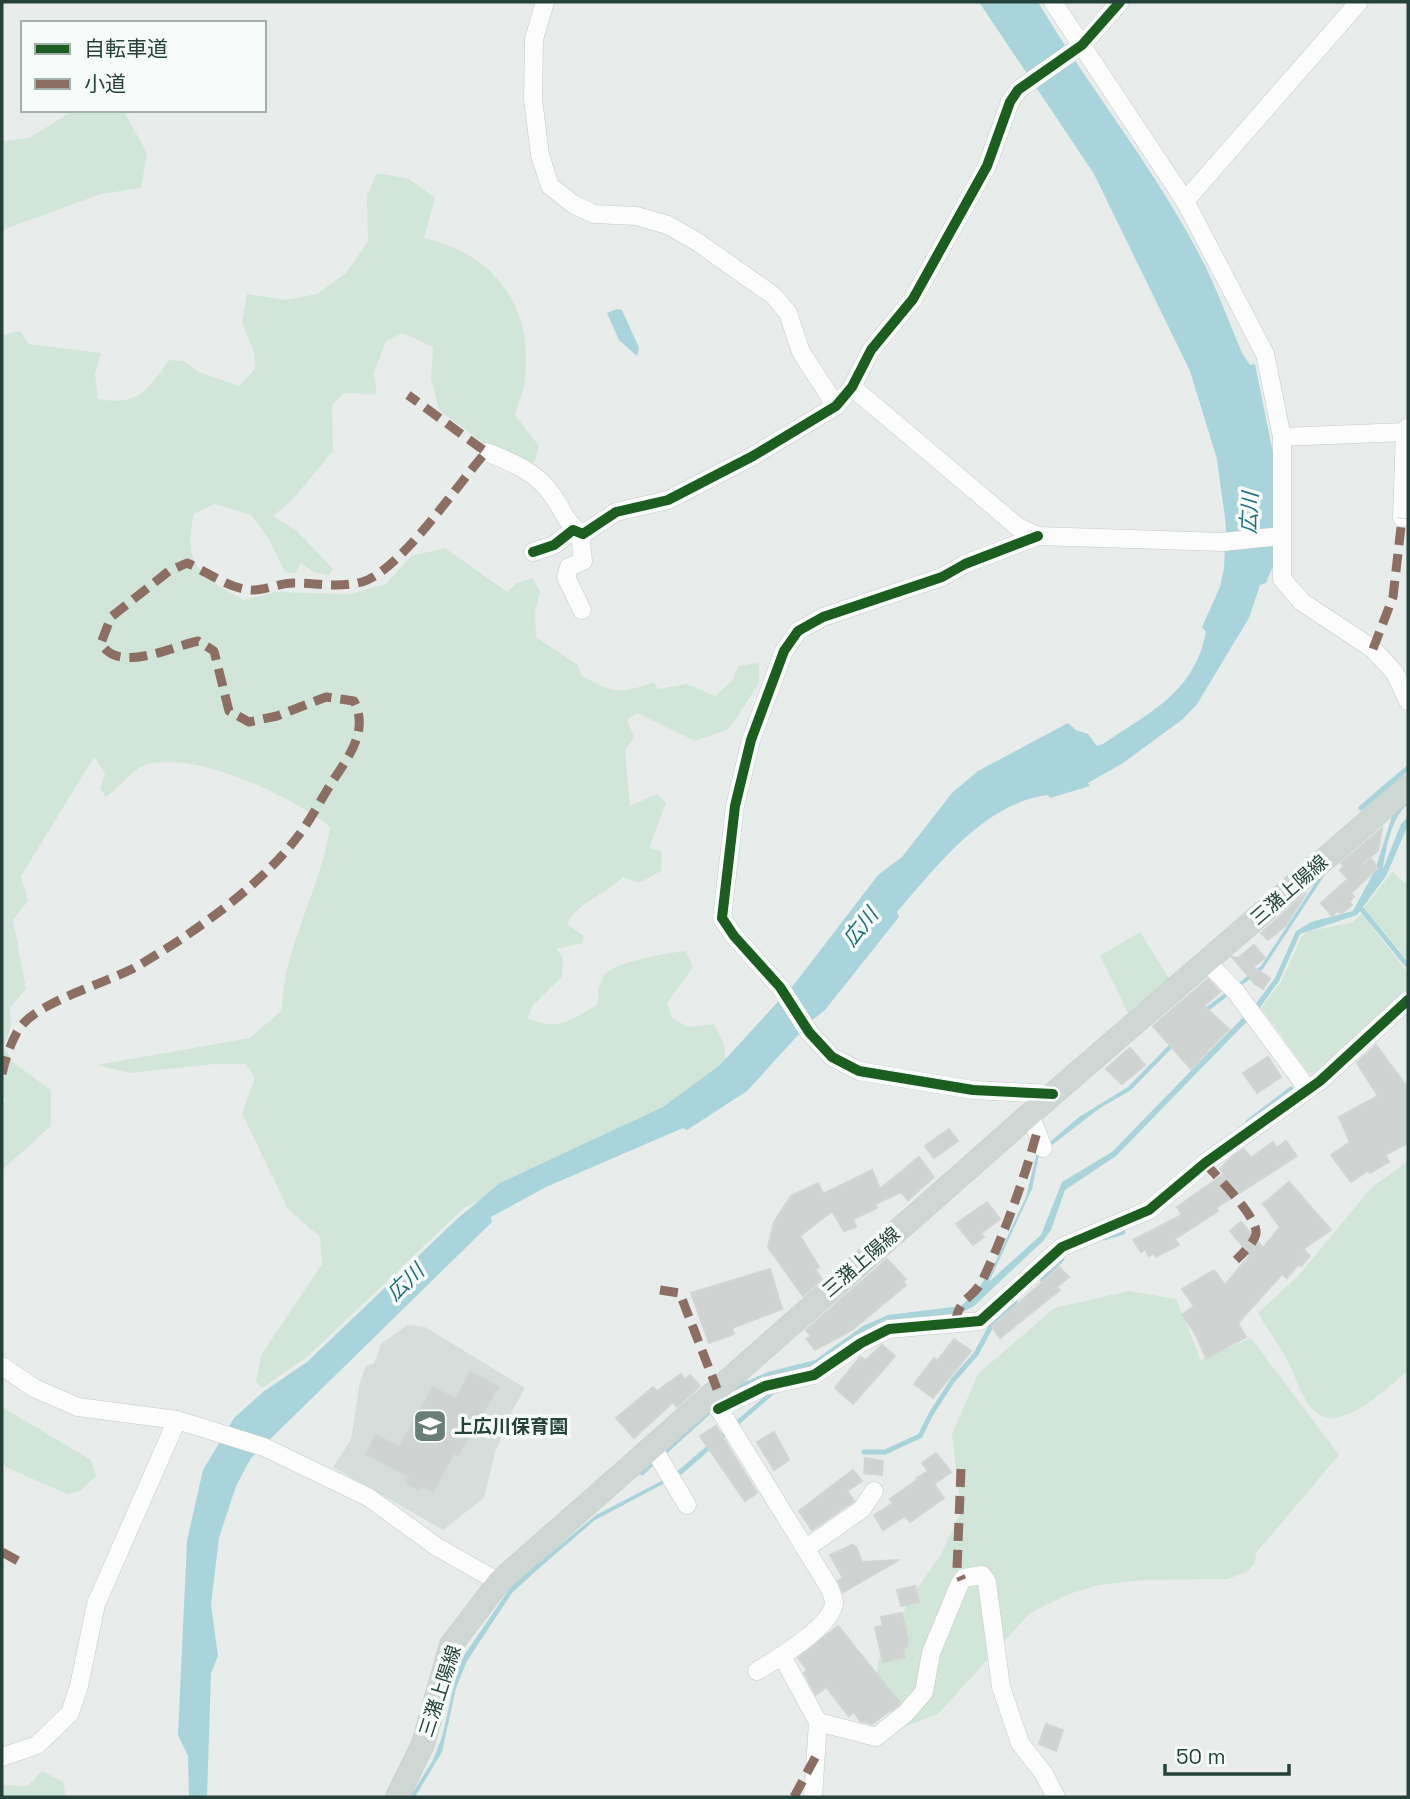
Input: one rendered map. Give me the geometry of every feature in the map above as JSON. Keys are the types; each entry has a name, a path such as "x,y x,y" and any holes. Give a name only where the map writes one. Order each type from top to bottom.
{"main road":[{"name":"三潴上陽線","path":"397,1797 423,1744 451,1646 499,1582 663,1463 714,1401 1030,1114 1408,787"}],"street":[{"path":"545,2 534,39 533,99 540,155 550,186 573,204 594,214 636,216 668,225 696,241 774,296 788,313 801,352 836,407"},
{"path":"1054,2 1075,48 1185,201 1265,354 1282,437 1277,537 1282,579 1301,602 1373,649 1395,673 1408,701"},
{"path":"576,531 583,534 616,512 668,500 753,456 836,407 852,387 871,349 913,299 987,166 1010,102 1018,90 1075,48 1120,2"},
{"path":"1185,201 1359,2"},
{"path":"852,387 1018,527 1038,536 1223,542 1277,537"},
{"path":"1282,437 1406,429 1402,518"},
{"path":"486,452 513,462 534,475 552,494 576,531 583,561 569,567 566,577 582,610"},
{"path":"533,552 554,545 576,531"},
{"path":"1038,536 965,564 942,577 823,617 798,631 784,651 751,740 735,806 722,918 734,936 780,987 809,1032 832,1057 859,1071 973,1090 1053,1094"},
{"path":"1206,961 1236,992 1307,1088"},
{"path":"757,1671 782,1656 829,1617 834,1602 805,1549 714,1401 814,1375 861,1343 890,1329 980,1321 1062,1247 1149,1210 1205,1163 1307,1088 1320,1082 1408,1000"},
{"path":"1030,1114 1043,1148"},
{"path":"2,1366 34,1388 78,1407 177,1420 264,1447 368,1497 437,1547 499,1582"},
{"path":"2,1757 37,1745 70,1713 79,1686 96,1604 177,1420"},
{"path":"663,1463 687,1505"},
{"path":"805,1549 862,1509 874,1491"},
{"path":"818,1722 876,1737 906,1713 924,1692 931,1653 960,1583 964,1578 982,1575 987,1583 1005,1698 1020,1743 1044,1774 1056,1797"},
{"path":"782,1656 818,1722 813,1797"}],"shaded area":[{"name":"上広川保育園","path":"407,1325 425,1327 525,1388 512,1411 495,1453 484,1498 443,1530 333,1467 351,1440 360,1381 366,1366 374,1363 381,1344"}],"green space":[{"path":"71,112 124,112 147,153 141,188 101,194 2,230 2,141 29,138"},
{"path":"377,173 409,179 435,198 424,238 449,246 489,270 504,287 515,307 523,328 526,353 524,384 515,415 539,446 534,463 490,448 439,410 431,379 433,347 402,333 386,341 374,373 377,394 344,393 332,405 333,451 292,500 273,516 296,530 333,569 329,575 313,572 301,563 296,573 285,572 269,539 251,515 215,504 194,514 191,532 193,558 206,576 244,600 275,592 350,594 386,584 411,556 445,548 507,592 517,583 532,578 540,591 535,612 536,637 578,665 581,675 609,689 633,689 654,682 658,689 687,684 715,696 733,680 738,666 759,663 759,683 729,729 695,741 637,713 627,720 634,737 625,751 630,806 657,794 666,803 649,848 662,851 661,871 639,883 623,877 578,909 567,924 584,936 582,943 556,949 563,957 562,977 534,1004 527,1018 547,1024 572,1019 598,1004 601,980 606,973 644,958 686,951 693,967 667,1003 672,1018 688,1027 714,1024 724,1044 727,1070 578,1158 527,1175 464,1208 307,1357 262,1388 256,1382 261,1355 322,1264 320,1237 288,1209 242,1113 255,1078 246,1064 215,1064 130,1073 97,1065 250,1038 282,1010 284,987 295,941 319,873 330,827 314,815 266,789 209,768 182,763 158,762 139,768 106,797 100,788 105,774 94,757 21,876 28,901 13,920 26,989 10,1008 11,1026 4,1047 14,1063 51,1090 51,1126 2,1170 2,1105 6,1100 2,1096 2,335 20,331 29,344 101,353 95,374 98,399 112,401 133,398 148,387 169,360 184,361 199,372 239,386 255,369 254,352 242,323 247,294 286,300 317,294 346,273 368,242 367,195"},
{"path":"1392,872 1408,885 1408,960 1364,908"},
{"path":"1362,914 1408,973 1408,991 1316,1074 1308,1072 1261,1008 1281,982 1302,936 1309,931 1351,923"},
{"path":"1140,932 1169,978 1128,1013 1100,956"},
{"path":"1408,1161 1408,1371 1351,1413 1338,1417 1318,1414 1306,1400 1284,1355 1258,1313 1298,1276 1371,1188"},
{"path":"1129,1291 1176,1299 1201,1360 1251,1338 1339,1455 1256,1553 1255,1564 1246,1572 1228,1579 1143,1580 1099,1585 1069,1594 1030,1613 938,1714 909,1725 892,1715 878,1686 876,1678 880,1655 912,1596 940,1556 961,1512 952,1434 978,1374 1054,1308"},
{"path":"2,1407 91,1460 96,1476 80,1491 67,1494 6,1467 2,1460"},
{"path":"42,1771 63,1782 66,1797 2,1797 2,1785 28,1786"}],"water":[{"name":"広川","path":"979,2 1038,2 1181,221 1211,278 1242,353 1250,365 1255,364 1274,458 1273,566 1266,583 1260,585 1249,618 1197,704 1183,719 1123,763 1088,783 1090,786 1050,798 1048,795 1025,800 983,823 928,875 897,912 899,917 825,1010 810,1022 747,1091 687,1130 683,1128 546,1187 491,1217 492,1222 251,1458 236,1486 219,1538 211,1604 218,1656 211,1673 207,1797 189,1797 188,1756 178,1735 187,1541 203,1470 234,1418 263,1392 307,1362 457,1219 500,1183 663,1107 720,1065 796,982 878,875 902,857 952,793 978,771 1068,723 1076,730 1088,734 1097,746 1103,744 1168,699 1181,686 1200,653 1206,632 1202,627 1220,587 1224,568 1226,526 1217,459 1190,371 1094,174"},
{"path":"622,310 639,348 637,356 619,340 607,313"},
{"path":"1408,798 1408,804 1397,817 1390,834 1383,869 1401,824 1408,817 1408,825 1386,876 1357,915 1300,934 1279,981 1259,1009 1116,1156 1065,1190 1051,1230 1043,1241 974,1306 961,1313 890,1322 817,1364 792,1374 774,1394 682,1474 595,1520 512,1593 467,1661 456,1688 442,1752 415,1797 410,1797 433,1760 442,1737 459,1663 512,1585 596,1515 673,1475 766,1395 729,1397 642,1476 638,1472 731,1388 768,1372 815,1360 863,1326 888,1315 961,1306 977,1291 996,1261 1026,1197 1037,1153 1079,1117 1128,1087 1205,1008 1261,966 1325,868 1328,870 1263,969 1207,1012 1131,1090 1100,1108 1039,1155 1032,1189 989,1282 1041,1235 1062,1182 1112,1152 1255,1005 1275,978 1296,931 1311,922 1353,911 1375,870 1394,810"}],"building":[{"path":"1382,828 1378,851 1362,863 1364,865 1371,859 1378,868 1351,893 1354,897 1349,902 1352,905 1341,914 1338,911 1332,916 1321,903 1348,879 1340,870 1344,866 1341,863"},
{"path":"1306,893 1286,925 1268,940 1261,933"},
{"path":"1254,945 1265,958 1253,967 1270,978 1263,989 1255,984 1232,957 1238,958"},
{"path":"1208,979 1220,992 1204,1006 1229,1029 1191,1069 1153,1026"},
{"path":"1376,1045 1408,1088 1408,1143 1385,1155 1389,1162 1370,1173 1369,1170 1351,1182 1331,1155 1350,1142 1339,1117 1378,1096 1357,1063"},
{"path":"1130,1048 1145,1065 1122,1084 1106,1069"},
{"path":"1268,1057 1281,1077 1257,1093 1243,1073"},
{"path":"949,1129 958,1141 934,1158 925,1146"},
{"path":"1286,1141 1297,1156 1216,1208 1218,1211 1175,1239 1179,1245 1156,1257 1154,1253 1149,1256 1145,1249 1141,1252 1133,1240 1182,1215 1177,1207 1224,1174 1220,1169 1232,1157 1244,1149 1251,1158 1273,1142 1277,1148"},
{"path":"919,1157 934,1177 908,1200 901,1192 875,1204 877,1208 853,1219 856,1227 844,1231 832,1211 800,1236 819,1267 815,1269 822,1279 803,1296 768,1247 774,1222 791,1196 818,1183 823,1194 872,1170 880,1189"},
{"path":"1289,1182 1331,1230 1303,1249 1310,1256 1287,1278 1282,1274 1238,1323 1246,1337 1206,1358 1195,1333 1182,1315 1194,1306 1182,1289 1214,1270 1225,1285 1250,1255 1230,1231 1241,1222 1263,1248 1280,1227 1263,1204"},
{"path":"987,1202 1000,1219 981,1233 984,1237 973,1245 956,1224"},
{"path":"887,1259 906,1279 903,1281 906,1285 852,1330 815,1350 807,1339 811,1336 806,1330"},
{"path":"1059,1267 1069,1277 1057,1287 1060,1290 1000,1338 992,1327"},
{"path":"770,1269 782,1309 732,1328 734,1334 709,1343 691,1293"},
{"path":"954,1339 971,1351 933,1398 914,1384 934,1358 937,1361"},
{"path":"882,1345 895,1356 853,1404 835,1388 860,1357 866,1360"},
{"path":"470,1372 498,1387 458,1455 454,1453 433,1492 421,1486 418,1490 406,1483 409,1477 366,1454 376,1435 399,1447 433,1387 456,1399"},
{"path":"681,1374 685,1380 690,1375 700,1386 677,1407 673,1402 634,1438 616,1418 653,1387 657,1391"},
{"path":"716,1426 757,1493 745,1501 700,1436"},
{"path":"774,1432 789,1460 774,1470 757,1442"},
{"path":"936,1453 951,1472 934,1484 944,1498 910,1522 905,1516 883,1530 874,1515 893,1503 890,1499 928,1471 922,1463"},
{"path":"865,1458 883,1461 882,1475 864,1473"},
{"path":"853,1470 862,1481 847,1491 854,1501 812,1530 799,1511"},
{"path":"852,1545 856,1547 862,1562 899,1560 843,1592 838,1581 843,1578 830,1555"},
{"path":"915,1586 919,1602 901,1606 897,1590"},
{"path":"902,1613 908,1641 907,1647 903,1648 905,1657 883,1662 875,1627 883,1626 881,1617"},
{"path":"838,1626 900,1703 872,1724 860,1721 854,1712 849,1716 826,1687 816,1695 804,1673 807,1670 798,1658"},
{"path":"1046,1724 1063,1730 1056,1751 1039,1744"}],"waterway":[{"path":"1361,808 1408,768"},
{"path":"1359,906 1408,966"},
{"path":"1248,1122 1291,1089"},
{"path":"1104,1238 1123,1232"},
{"path":"1042,1279 1062,1259"},
{"path":"864,1452 885,1452 920,1436 953,1380 976,1354 995,1319 1015,1302"}],"marked path":[{"path":"2,1074 15,1036 31,1016 155,956 220,911 261,876 305,826 350,753 358,733 358,712 354,701 326,697 277,716 249,722 229,711 214,651 198,641 145,656 119,657 109,652 101,643 111,617 169,571 187,563 226,583 251,590 293,583 353,584 377,575 410,545 486,452 408,395"},
{"path":"1373,649 1393,597 1402,518"},
{"path":"955,1323 960,1307 979,1286 991,1261 1013,1207 1037,1132"},
{"path":"1205,1163 1244,1208 1255,1227 1253,1241 1236,1260"},
{"path":"660,1290 679,1293 717,1389"},
{"path":"961,1469 957,1569 962,1580"},
{"path":"2,1552 20,1562"},
{"path":"794,1797 816,1756"}],"cycle path":[{"path":"533,552 554,545 573,530 583,534 616,512 668,500 753,456 836,406 852,387 871,350 913,299 987,166 1010,102 1018,90 1082,45 1120,2"},
{"path":"1038,536 965,564 942,577 823,617 798,631 784,651 751,740 735,806 722,918 734,936 780,987 809,1032 832,1057 859,1071 973,1090 1053,1094"},
{"path":"718,1409 765,1386 814,1375 861,1343 889,1329 980,1321 1062,1247 1149,1210 1205,1163 1320,1081 1408,1000"}],"place":[{"name":"上広川保育園","path":"430,1426"}]}
